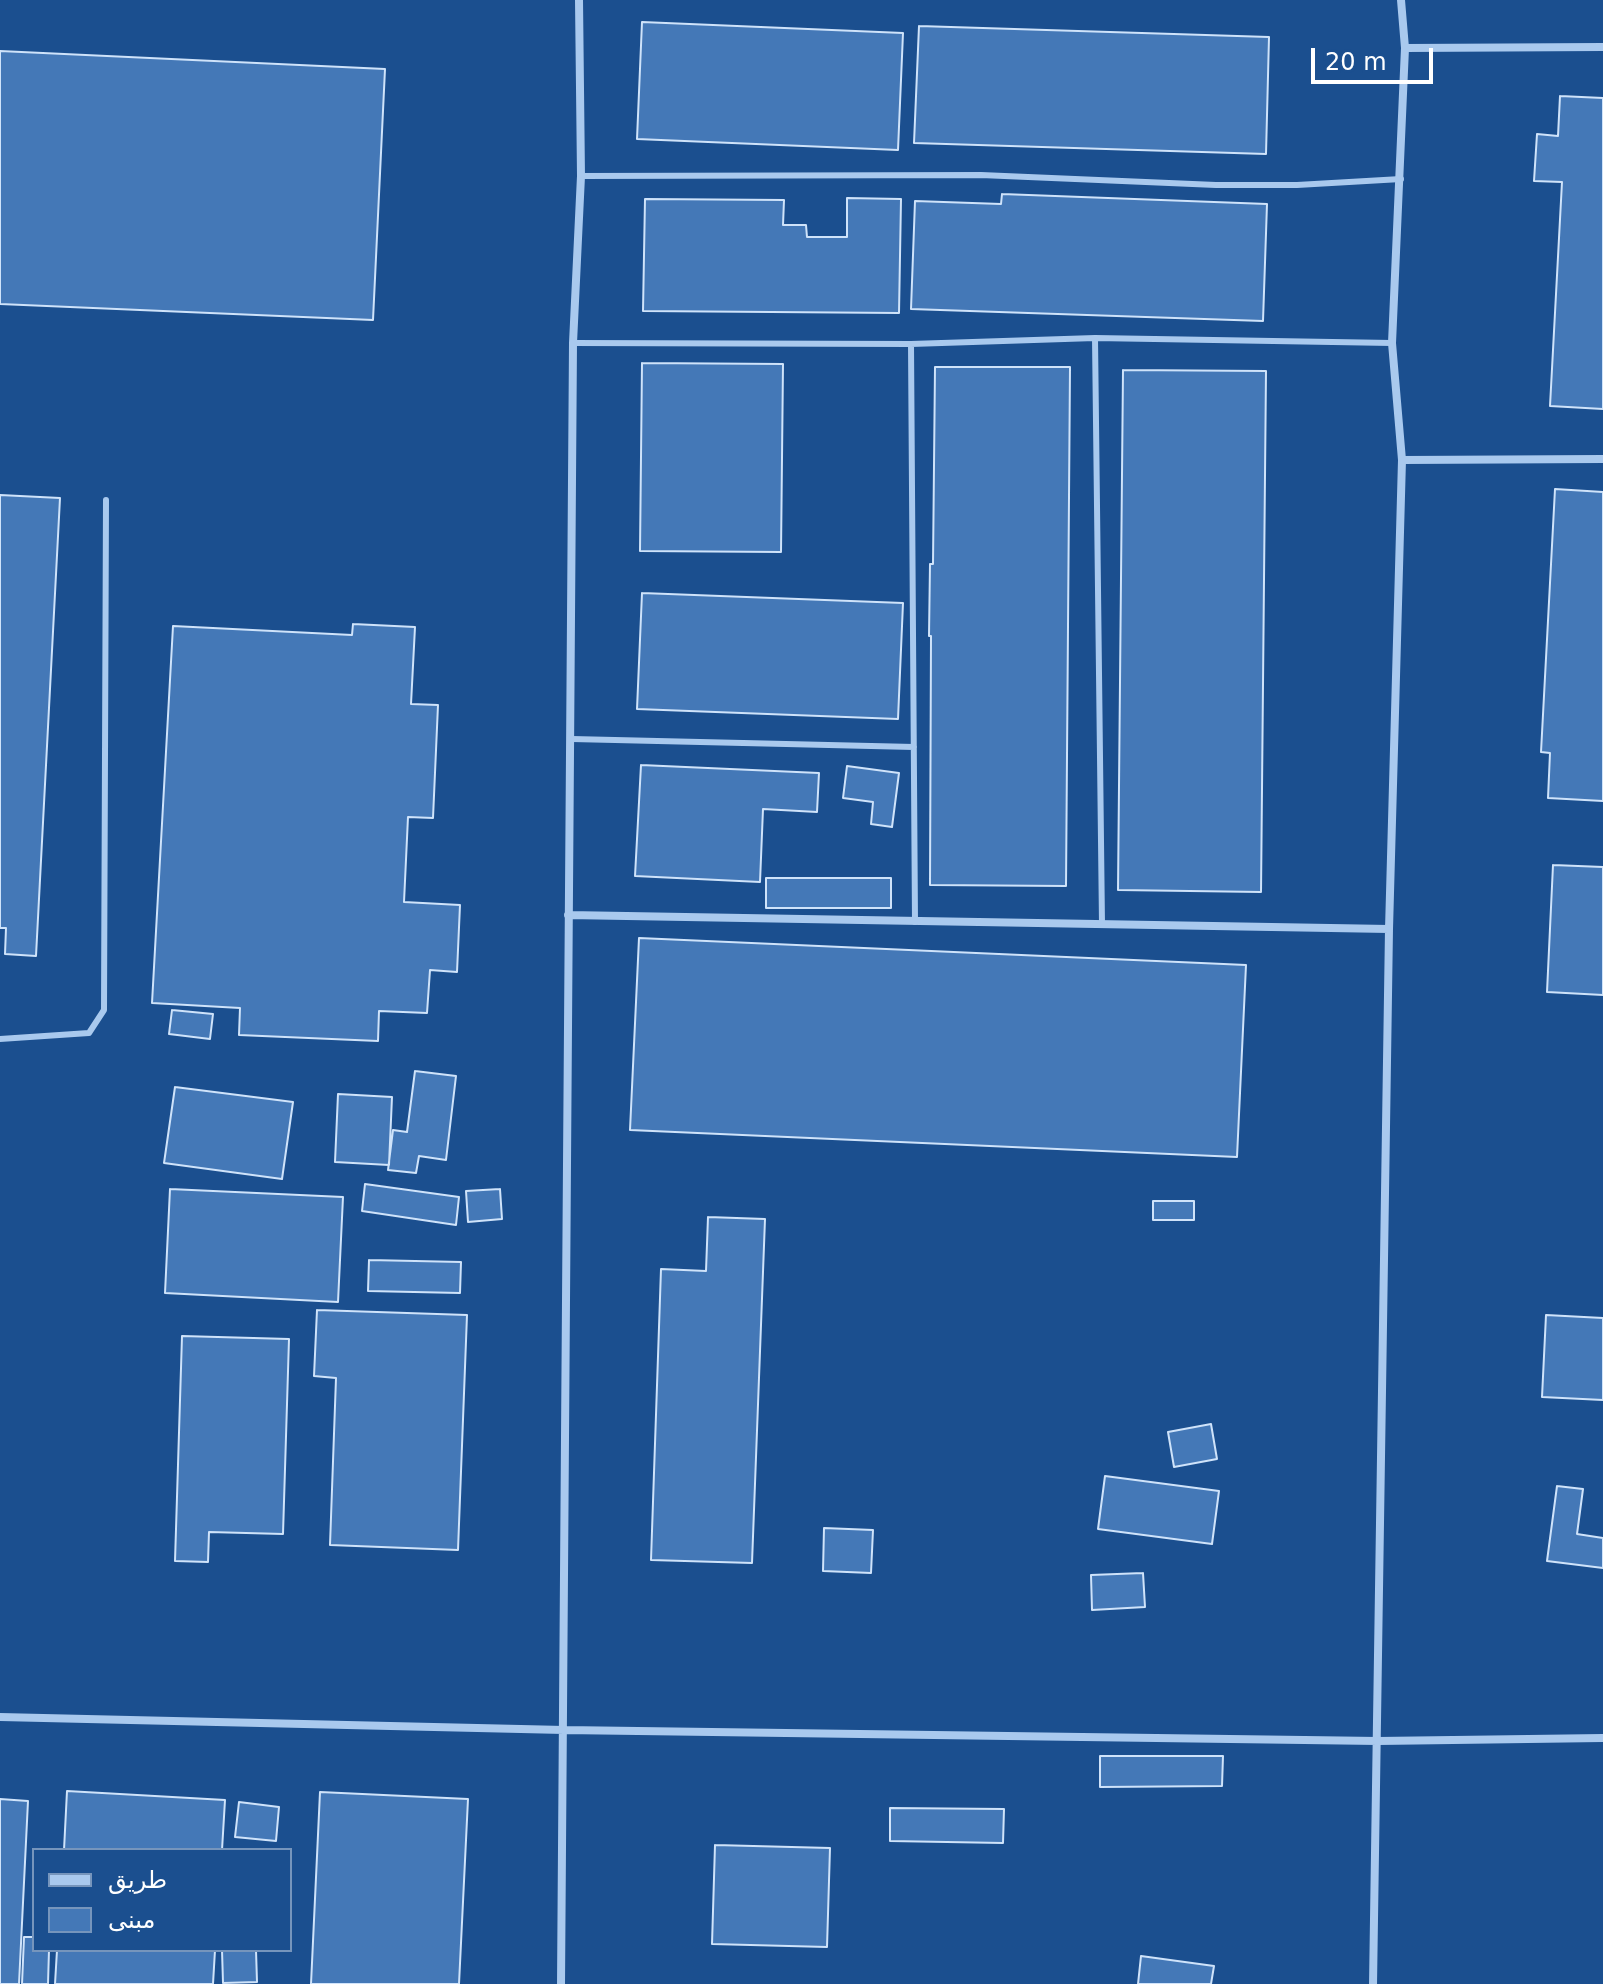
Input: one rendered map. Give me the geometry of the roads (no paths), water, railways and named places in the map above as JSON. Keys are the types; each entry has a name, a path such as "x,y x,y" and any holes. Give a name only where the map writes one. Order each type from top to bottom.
{"street":[{"path":"561,1984 573,343 581,176 579,0"},
{"path":"1373,1984 1389,929 1402,460 1392,343 1405,48 1401,0"},
{"path":"1405,48 1603,47"},
{"path":"1402,460 1603,459"},
{"path":"568,915 1389,929"},
{"path":"0,1717 564,1730 1378,1741 1603,1738"}],"lane":[{"path":"581,176 981,175 1216,185 1297,185 1401,179"},
{"path":"573,343 911,344 1095,338 1392,343"},
{"path":"1095,338 1102,924"},
{"path":"911,344 915,922"},
{"path":"0,1039 89,1033 104,1010 106,500"},
{"path":"572,739 914,747"}]}
